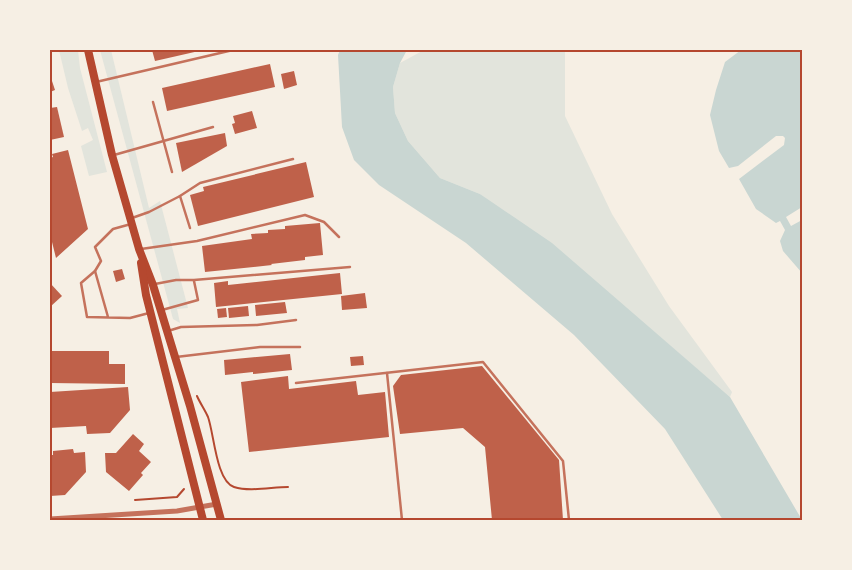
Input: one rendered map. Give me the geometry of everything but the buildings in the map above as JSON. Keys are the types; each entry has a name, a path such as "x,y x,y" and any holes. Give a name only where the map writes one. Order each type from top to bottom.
{"main road":[{"path":"88,50 112,155 139,249 161,310 218,504 221,520"},
{"path":"139,249 150,313 203,520"}],"street":[{"path":"50,519 115,517 218,504"}],"lane":[{"path":"95,83 233,50"},
{"path":"153,102 172,172"},
{"path":"112,155 213,127"},
{"path":"150,313 130,318 87,316 81,283 95,270 101,261 95,247 113,229 200,184 293,159"},
{"path":"180,196 190,228"},
{"path":"139,249 197,241 305,215 324,222 339,237"},
{"path":"153,285 176,280 350,267"},
{"path":"95,270 108,317"},
{"path":"161,310 198,300 194,280"},
{"path":"167,332 181,327 256,325 296,320"},
{"path":"175,357 260,347 300,347"},
{"path":"296,383 483,362 563,461 569,520"},
{"path":"387,372 402,520"}],"path":[{"path":"197,396 208,416 222,476 228,484 235,487 250,488 288,487"},
{"path":"134,500 176,498 184,489"}],"shaded area":[{"path":"59,50 78,50 80,68 107,172 89,176 81,146 93,140 88,128 82,131 68,88"},
{"path":"100,50 111,50 149,208 160,201 188,308 177,309 180,323 173,319"},
{"path":"340,50 407,50 400,63 393,87 395,113 408,141 440,178 480,194 552,243 730,397 802,520 723,520 665,429 574,335 466,243 379,185 354,160 342,127 338,55"},
{"path":"424,50 565,50 565,116 612,214 669,306 732,392 730,397 654,332 480,194 440,178 408,141 395,113 393,87 400,63"},
{"path":"741,50 802,50 802,207 786,217 791,226 802,220 802,273 783,251 780,241 785,230 780,221 776,223 756,209 739,179 784,145 785,138 783,136 776,136 738,166 729,168 719,151 710,115 725,62"}]}
